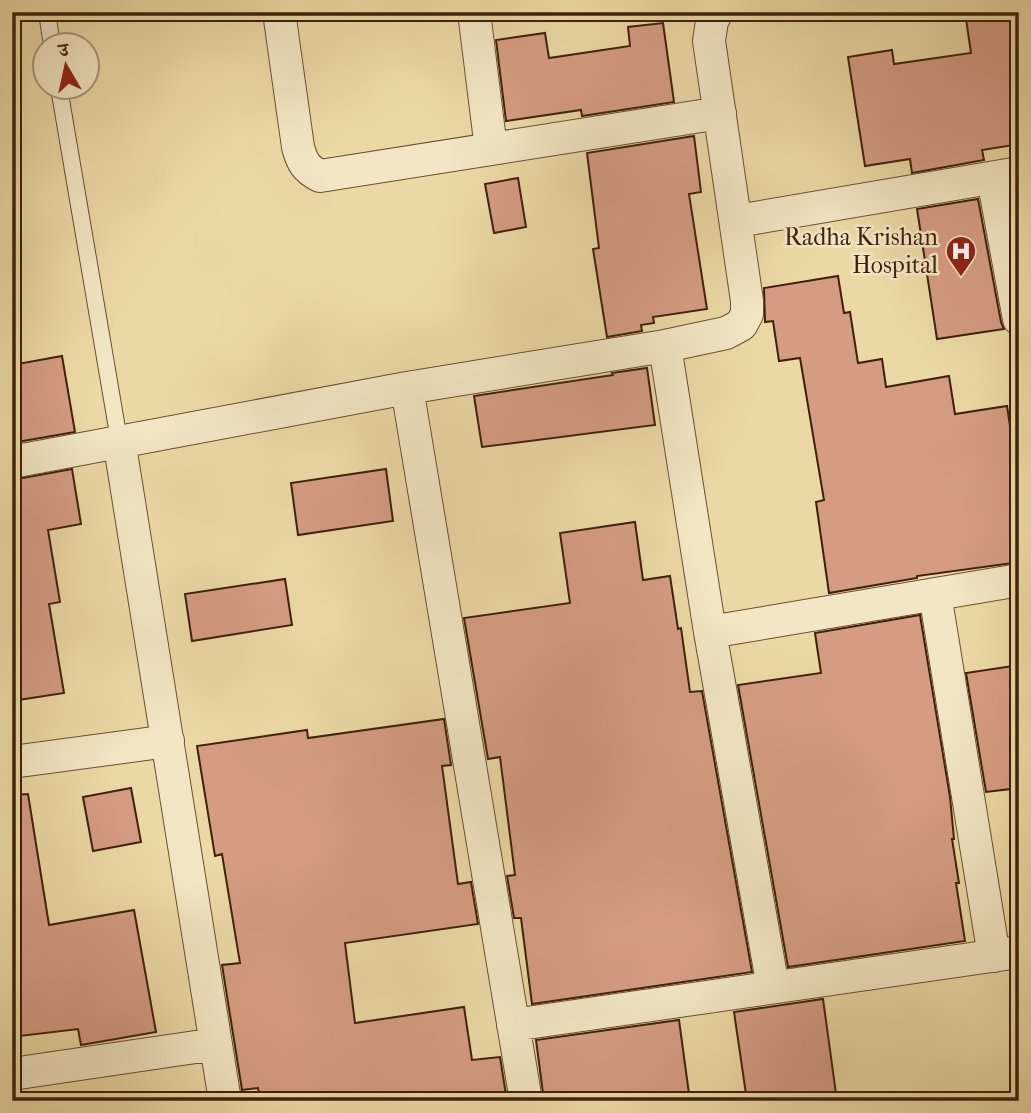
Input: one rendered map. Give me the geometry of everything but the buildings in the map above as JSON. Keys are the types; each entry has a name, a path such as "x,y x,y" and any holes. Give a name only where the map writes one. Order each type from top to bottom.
{"street":[{"path":"279,12 298,147 302,161 309,171 320,176 720,113"},
{"path":"474,12 491,149"},
{"path":"12,462 407,388 665,346 726,333 741,325 747,314 747,301 709,41 712,21 717,12"},
{"path":"737,221 1006,176 1019,319"},
{"path":"665,346 710,632 773,987"},
{"path":"407,388 526,1101"},
{"path":"119,440 225,1101"},
{"path":"710,632 1019,580"},
{"path":"513,1025 1006,954 935,594"},
{"path":"12,762 168,741"},
{"path":"12,1074 216,1044"}],"lane":[{"path":"47,12 50,32"},
{"path":"61,102 119,440"}],"place":[{"name":"Radha Krishan Hospital","path":"961,278"}]}
